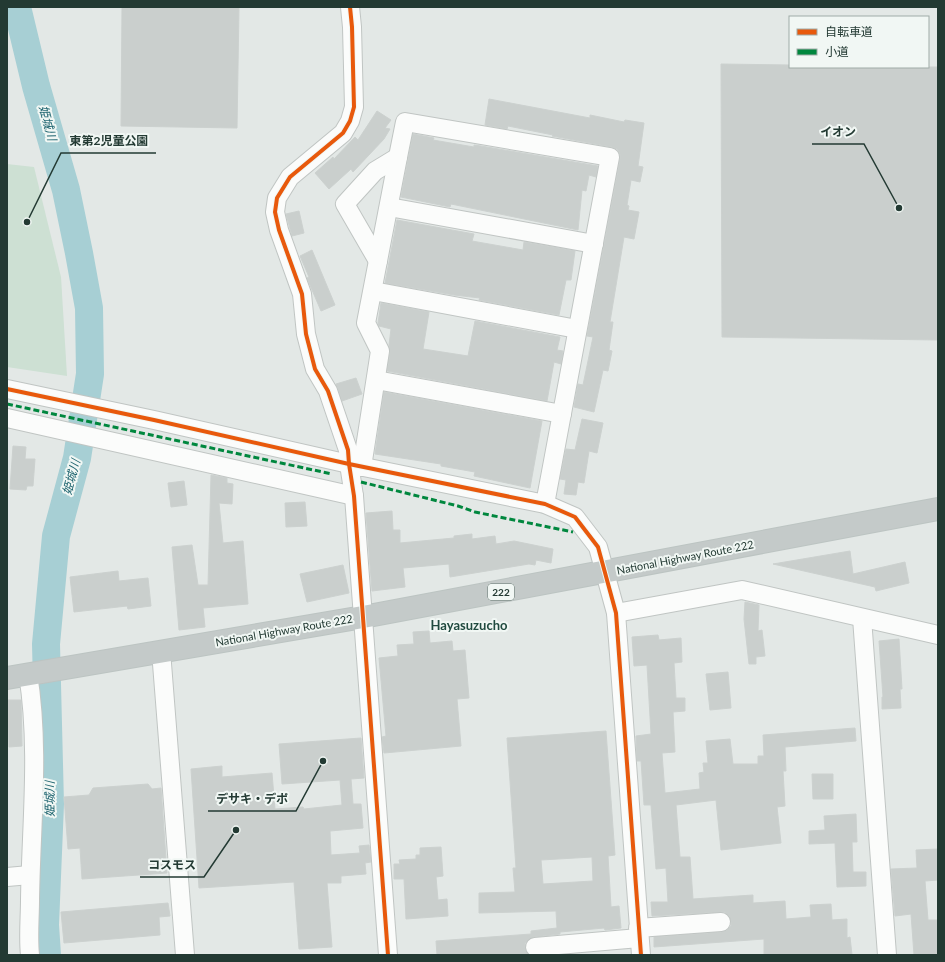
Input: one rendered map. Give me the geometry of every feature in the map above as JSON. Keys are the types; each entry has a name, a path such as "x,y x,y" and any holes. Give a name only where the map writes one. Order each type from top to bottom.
{"highway":[{"name":"National Highway Route 222","path":"17,676 363,617 605,573 938,509"}],"street":[{"path":"350,7 354,107 350,121 343,133 290,177 277,198 275,212 279,230 302,294 306,334 316,369 330,398 348,450 356,466"},
{"path":"388,955 354,496 356,466 376,380 380,351 366,323 405,122 610,157 545,504"},
{"path":"378,262 345,204 376,170 398,157"},
{"path":"389,207 594,244"},
{"path":"373,291 577,329"},
{"path":"376,380 562,414"},
{"path":"7,389 154,420 356,466 545,504 575,517 598,547 616,613 639,940"},
{"path":"7,418 354,496"},
{"path":"616,613 742,590 938,635"},
{"path":"862,618 887,955"},
{"path":"161,651 185,955"},
{"path":"17,676 32,714 34,778 30,875 30,955"},
{"path":"7,877 30,875"},
{"path":"535,947 639,940 721,922"}],"green space":[{"path":"7,164 34,167 61,277 67,376 7,367"}],"building":[{"path":"122,7 239,7 237,128 121,126"},
{"path":"721,64 789,65 789,68 938,67 938,340 722,337"},
{"path":"489,99 590,118 590,115 624,122 625,120 644,123 638,166 643,167 640,182 631,180 627,205 629,206 628,210 639,212 634,239 624,237 610,322 613,322 609,350 612,351 608,371 603,370 594,412 574,407 578,384 583,385 593,337 587,336 620,154 617,149 612,147 508,126 507,129 485,125"},
{"path":"377,111 391,120 385,128 390,129 384,139 353,172 351,169 329,189 315,173 333,157 334,159 355,137 358,140"},
{"path":"413,134 434,138 433,140 474,147 474,145 481,146 598,166 596,177 589,175 586,191 582,190 578,230 451,204 450,207 401,197"},
{"path":"299,211 304,233 292,236 286,214"},
{"path":"397,220 474,234 472,241 523,250 524,242 575,251 571,280 566,280 559,315 479,300 480,298 385,283"},
{"path":"312,250 335,305 321,311 307,278 309,277 300,256"},
{"path":"381,303 429,312 423,349 468,356 475,321 560,337 557,350 563,351 561,364 554,362 547,401 387,371 390,353 389,345 391,329 379,326 378,323"},
{"path":"356,378 362,394 342,401 336,384"},
{"path":"384,392 542,421 530,488 474,476 475,472 441,466 441,464 375,454"},
{"path":"582,419 603,423 597,453 589,451 584,483 578,482 576,495 564,494 566,480 560,479 566,449 575,450"},
{"path":"13,446 26,447 25,459 35,459 33,486 27,486 26,490 10,489"},
{"path":"211,475 227,478 227,483 233,484 232,504 219,503 223,543 243,541 248,604 203,608 205,627 179,630 172,547 192,545 198,585 208,585"},
{"path":"184,481 187,505 171,507 168,483"},
{"path":"305,502 307,526 286,527 285,503"},
{"path":"392,511 393,530 400,530 400,543 454,538 454,536 472,534 472,539 495,536 496,544 514,541 553,549 551,563 536,560 535,565 529,564 450,577 449,564 403,568 405,587 372,591 366,513"},
{"path":"850,551 853,574 905,562 909,583 876,591 875,587 773,564"},
{"path":"343,565 349,593 307,602 300,574"},
{"path":"118,571 119,581 148,578 151,606 128,609 127,606 74,612 70,577"},
{"path":"745,602 759,605 758,631 762,630 765,656 756,657 756,664 749,664 744,619"},
{"path":"429,631 430,643 452,641 453,651 465,650 469,698 457,699 461,746 384,753 382,737 386,736 379,658 398,656 397,645 414,644 413,632"},
{"path":"658,635 659,640 681,638 682,662 674,663 676,698 685,698 685,711 673,712 675,752 662,753 665,793 700,789 699,773 704,772 703,763 708,763 706,741 730,739 733,764 758,764 758,756 764,756 763,735 855,728 856,741 785,747 786,771 783,771 785,806 777,807 781,843 721,850 716,800 676,805 680,857 690,857 693,899 753,895 753,903 785,901 786,919 811,917 810,905 831,904 832,920 847,919 847,938 850,937 852,955 764,955 764,939 654,947 654,937 722,932 731,926 729,916 725,912 652,916 651,902 668,902 666,868 656,869 651,805 644,805 641,761 637,761 636,736 651,734 647,665 634,666 632,637"},
{"path":"899,639 902,689 900,689 901,708 882,709 883,697 879,641"},
{"path":"728,672 731,708 710,710 706,674"},
{"path":"8,700 21,700 22,746 9,747"},
{"path":"606,731 615,855 608,856 611,907 619,906 621,928 560,932 560,934 534,937 525,943 525,948 529,955 437,955 436,941 531,934 531,931 557,928 556,911 479,913 479,893 515,892 513,868 516,868 507,738","holes":["592,857 593,881 543,884 541,860"]},
{"path":"361,738 364,778 351,779 353,804 361,804 363,828 330,831 331,855 360,853 359,846 369,845 371,862 365,863 366,874 341,876 341,883 327,883 332,947 299,949 294,882 199,888 191,769 222,766 222,777 272,773 275,809 303,807 304,809 342,805 340,780 282,784 279,744"},
{"path":"812,774 833,774 833,799 813,799"},
{"path":"148,784 152,789 161,788 167,873 82,879 80,848 68,849 64,797 89,795 93,788"},
{"path":"856,814 857,842 852,842 853,872 866,872 866,886 837,887 835,843 809,844 809,831 825,830 824,816"},
{"path":"441,847 443,876 436,877 438,900 447,899 448,916 406,919 404,879 394,879 394,864 400,864 399,860 416,859 416,855 420,855 420,848"},
{"path":"938,849 938,880 925,881 928,920 938,920 938,955 914,955 911,914 895,916 891,869 917,868 916,850"},
{"path":"168,903 170,916 159,917 160,935 64,943 61,912"}],"waterway":[{"name":"姫城川","path":"17,7 36,86 66,190 89,308 90,374 77,458 56,536 46,644 50,804 45,925 47,955"}],"marked path":[{"path":"7,404 332,474"},
{"path":"361,482 458,506 475,512 573,532"}],"cycle path":[{"path":"350,7 354,107 350,121 343,133 290,177 277,198 275,212 279,230 302,294 306,334 315,369 328,391 348,450 354,496 388,955"},
{"path":"7,389 154,420 349,464 545,504 575,517 598,547 616,613 641,955"}],"place":[{"name":"イオン","path":"899,208"},
{"name":"東第2児童公園","path":"27,222"},
{"name":"デサキ・デポ","path":"323,761"},
{"name":"コスモス","path":"236,830"}],"district":[{"name":"Hayasuzucho","path":"469,625"}]}
